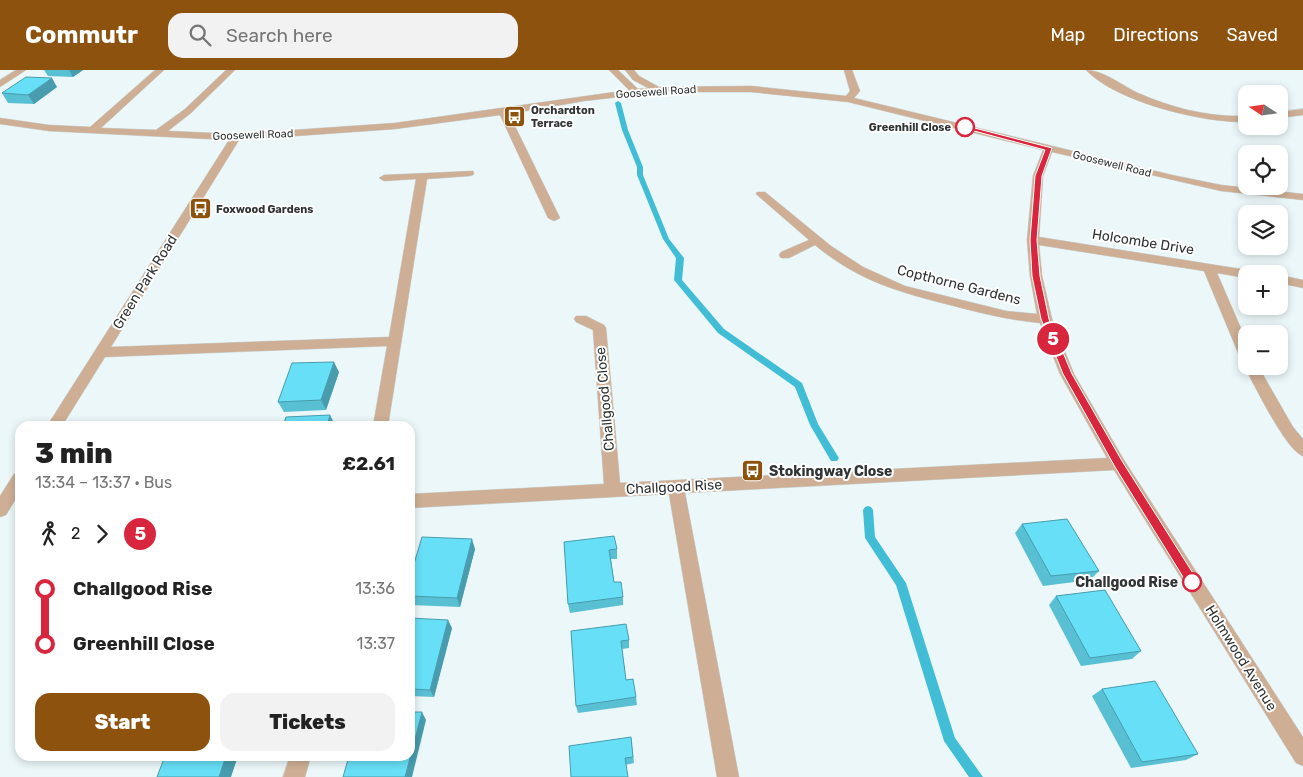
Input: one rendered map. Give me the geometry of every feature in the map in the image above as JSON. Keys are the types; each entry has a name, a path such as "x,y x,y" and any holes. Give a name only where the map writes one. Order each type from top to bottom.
{"street":[{"path":"0,84 22,70"},
{"path":"92,130 160,70"},
{"path":"156,134 188,112 231,70"},
{"path":"614,70 635,91"},
{"path":"629,70 636,78 658,90"},
{"path":"848,70 852,75 855,91 848,98"},
{"path":"1090,70 1101,78 1130,92 1196,116 1219,120 1238,119"},
{"name":"Goosewell Road","path":"0,121 15,124 92,130 236,137 395,126 503,112 584,98 662,90 751,89 848,98 1048,148 1213,186 1303,197"},
{"path":"503,112 554,218"},
{"path":"1288,114 1303,112"},
{"path":"0,134 15,124"},
{"name":"Green Park Road","path":"57,421 236,137"},
{"name":"Holmwood Avenue","path":"1048,148 1038,176 1033,240 1036,276 1045,319 1067,374 1118,464 1303,756"},
{"path":"384,178 469,173"},
{"path":"382,421 422,176"},
{"name":"Copthorne Gardens","path":"761,194 817,240 859,270 901,289 1006,315 1045,319"},
{"path":"785,254 817,240"},
{"name":"Holcombe Drive","path":"1033,240 1238,272"},
{"path":"1209,268 1238,336"},
{"path":"1288,281 1303,284"},
{"name":"Challgood Close","path":"581,319 599,328 613,490"},
{"path":"101,352 394,341"},
{"path":"1256,375 1288,431 1303,450"},
{"name":"Challgood Rise","path":"415,501 1118,464"},
{"path":"676,486 728,777"},
{"path":"0,510 15,487"},
{"path":"294,777 299,761"}],"building":[{"path":"26,77 52,78 28,95 2,93"},
{"path":"334,362 321,400 278,402 292,363"},
{"path":"330,415 328,421 285,421 286,417"},
{"path":"1067,519 1099,571 1051,576 1022,524"},
{"path":"614,536 617,549 609,550 614,582 621,582 623,597 568,604 564,542"},
{"path":"422,537 472,539 457,598 415,596 415,560"},
{"path":"1105,590 1141,651 1090,658 1056,596"},
{"path":"415,618 448,620 430,690 415,689"},
{"path":"626,624 629,640 621,641 626,680 633,679 636,697 576,706 571,631"},
{"path":"1155,681 1198,754 1142,762 1102,689"},
{"path":"415,712 422,712 415,739"},
{"path":"631,737 633,757 625,758 628,777 571,777 569,746"},
{"path":"163,761 224,761 219,777 157,777"},
{"path":"348,761 409,761 405,777 343,777"}],"waterway":[{"path":"618,103 625,130 640,167 640,175 666,239 680,258 678,280 721,331 799,385 814,425 834,458"},
{"path":"868,510 870,538 901,583 950,741 977,777"}],"bus line":[{"name":"5","path":"965,127 1048,148 1038,176 1033,240 1036,276 1045,319 1067,374 1118,464 1192,582"}],"place":[{"name":"Orchardton Terrace","path":"515,116"},
{"name":"Greenhill Close","path":"965,127"},
{"name":"Foxwood Gardens","path":"200,209"},
{"name":"Stokingway Close","path":"753,471"},
{"name":"Challgood Rise","path":"1192,582"}]}
